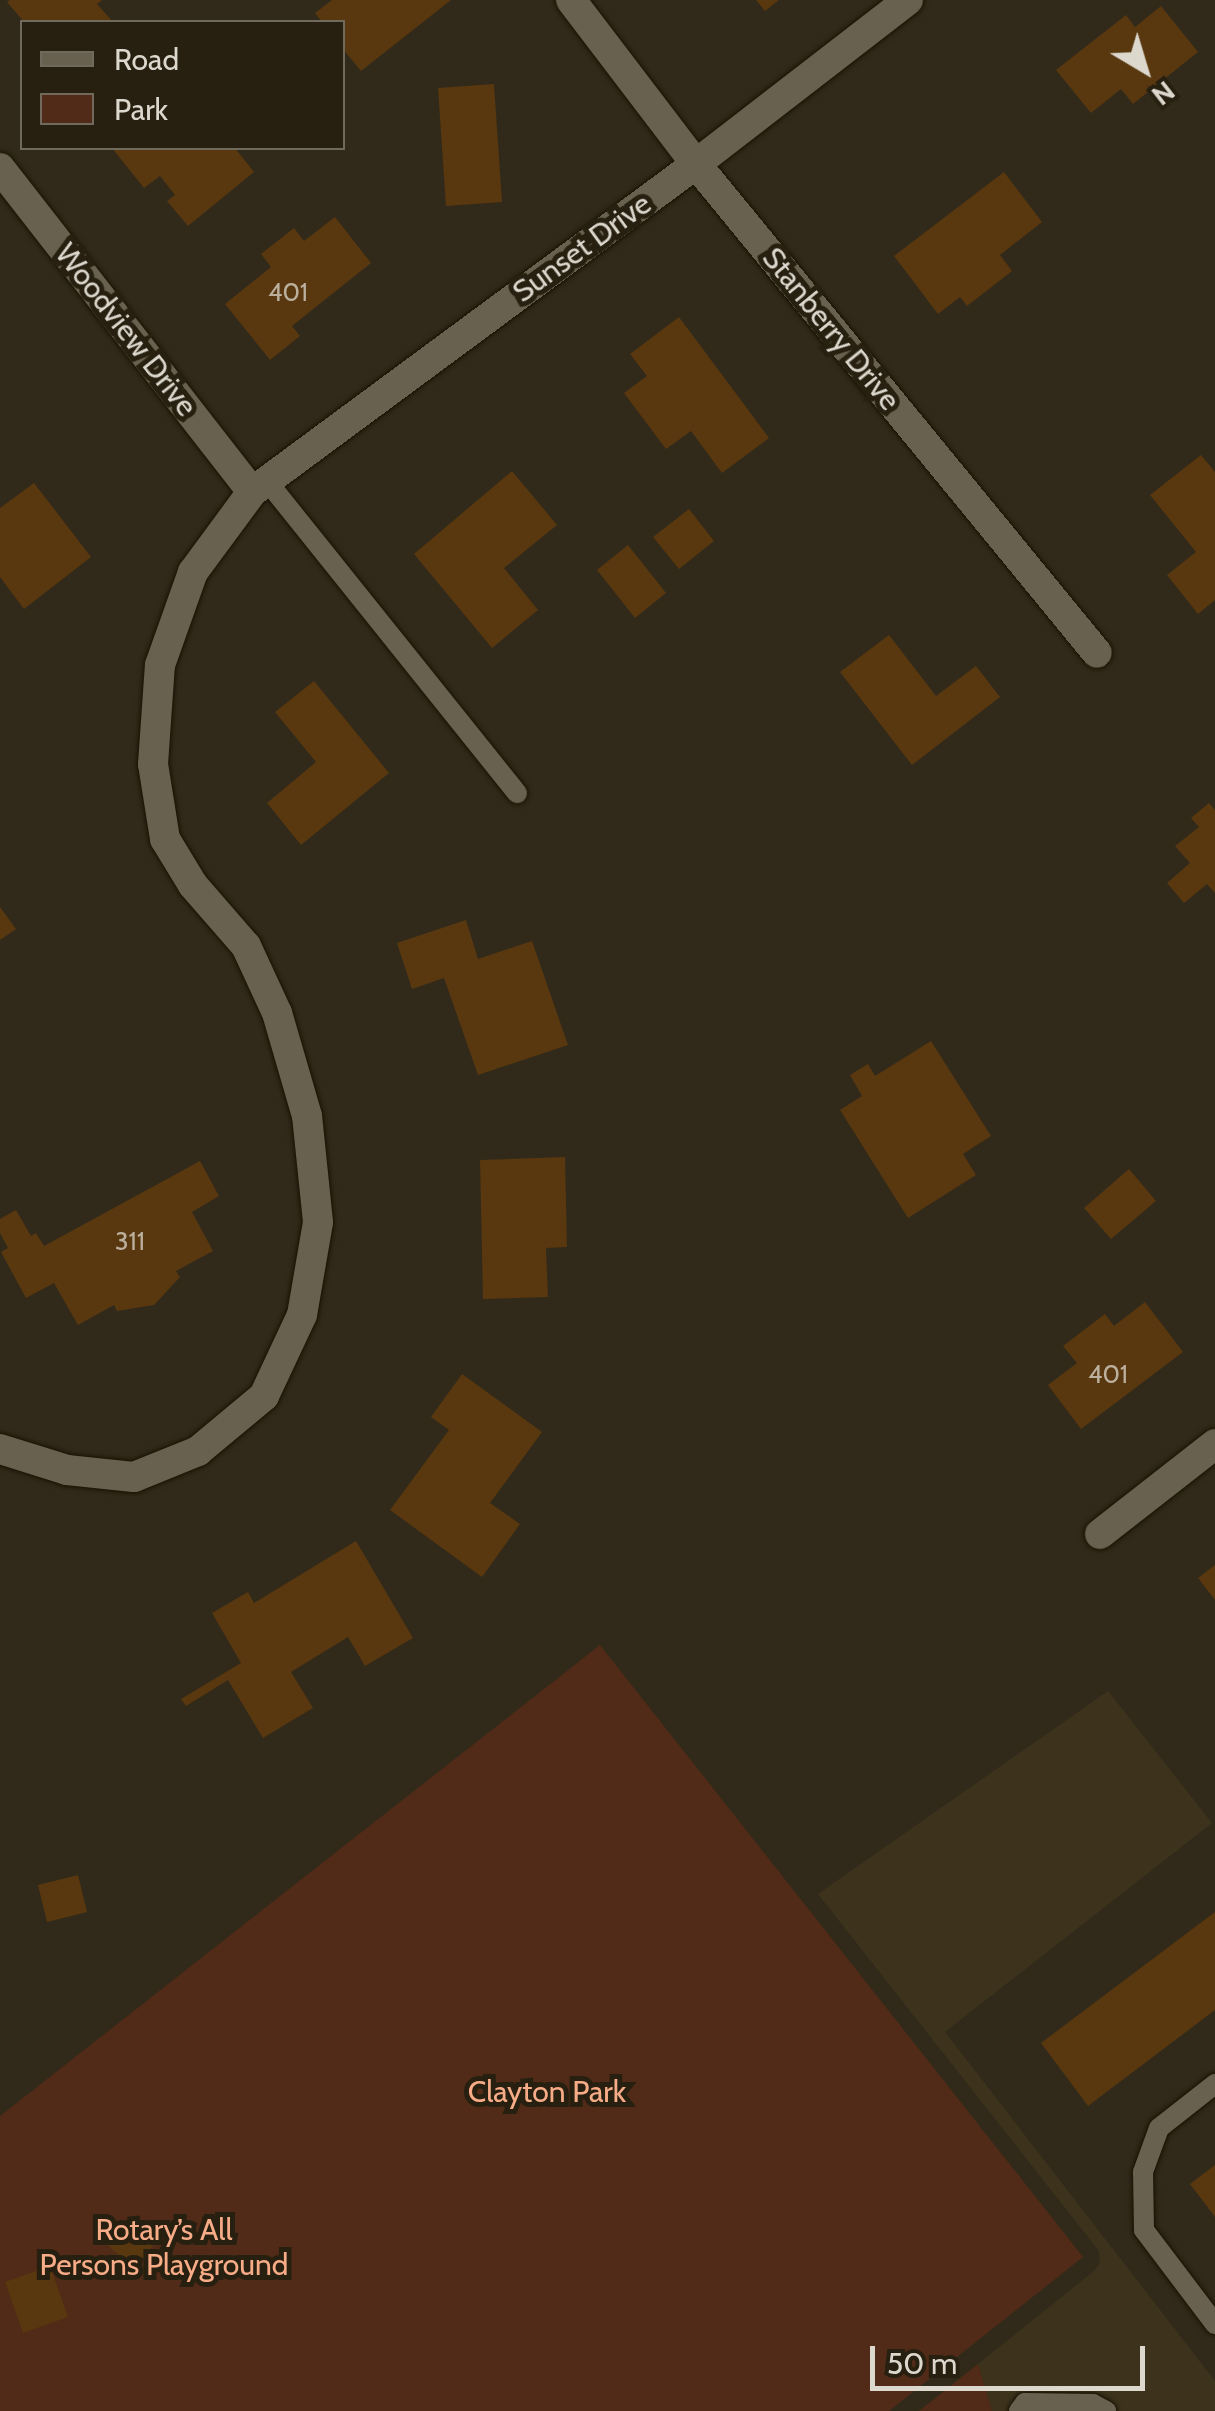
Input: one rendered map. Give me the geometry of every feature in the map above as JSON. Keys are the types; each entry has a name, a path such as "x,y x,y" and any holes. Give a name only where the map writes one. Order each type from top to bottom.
{"street":[{"name":"Stanberry Drive","path":"571,0 696,164 1097,653"},
{"name":"Sunset Drive","path":"0,1449 67,1470 134,1477 198,1451 264,1396 302,1315 318,1222 307,1116 277,1013 246,946 193,885 165,838 153,764 160,665 193,572 260,486 696,164 908,0"},
{"name":"Woodview Drive","path":"0,168 260,486"},
{"path":"1100,1534 1215,1444"}],"lane":[{"path":"260,486 516,793"},
{"path":"1215,2084 1159,2128 1143,2172 1144,2230 1215,2324"},
{"path":"1019,2411 1025,2403 1092,2404 1106,2411"}],"shaded area":[{"path":"1108,1691 1212,1823 945,2032 1215,2381 1215,2411 992,2411 978,2364 1094,2271 1100,2263 1099,2251 818,1894"}],"green space":[{"name":"Clayton Park","path":"600,1645 1083,2257 889,2411 0,2411 0,2116"},
{"path":"978,2364 992,2411 919,2411"}],"building":[{"path":"102,0 97,4 111,20 22,20 7,2"},
{"path":"332,0 451,0 361,71 345,52 345,20 320,20 315,13"},
{"path":"756,0 779,0 765,11"},
{"path":"1161,6 1198,52 1133,104 1121,89 1091,113 1056,70 1126,15 1135,27"},
{"path":"494,84 502,202 446,206 438,88"},
{"path":"114,150 237,150 254,172 188,226 167,201 175,195 160,176 144,188"},
{"path":"1004,172 1042,222 1000,255 1012,271 967,306 960,297 938,314 894,256"},
{"path":"335,217 371,263 292,326 300,336 270,360 225,304 271,267 261,254 294,228 304,241"},
{"path":"679,317 769,438 722,473 691,431 666,449 624,393 647,376 630,354"},
{"path":"1201,455 1215,472 1215,600 1198,614 1167,575 1196,552 1150,495"},
{"path":"512,471 557,525 504,568 538,610 492,648 414,554"},
{"path":"34,483 91,557 24,609 0,577 0,508"},
{"path":"689,509 714,541 679,569 653,537"},
{"path":"628,545 666,593 635,618 597,570"},
{"path":"889,635 936,696 976,666 1000,697 912,765 840,672"},
{"path":"314,681 389,773 301,845 267,803 316,762 275,712"},
{"path":"1209,803 1215,810 1215,893 1207,884 1184,903 1167,883 1190,863 1175,846 1199,827 1191,818"},
{"path":"0,907 16,929 0,940"},
{"path":"466,920 478,959 532,941 568,1045 478,1075 444,978 412,989 397,943"},
{"path":"931,1041 991,1136 963,1154 976,1175 908,1218 840,1110 862,1096 850,1075 868,1064 875,1076"},
{"path":"565,1157 567,1247 546,1248 548,1297 483,1299 480,1160"},
{"path":"200,1161 219,1196 192,1212 213,1251 176,1271 180,1277 154,1305 117,1311 114,1305 78,1325 54,1283 26,1298 1,1252 8,1248 0,1233 0,1219 16,1210 31,1236 36,1233 44,1246"},
{"path":"1129,1169 1156,1201 1111,1239 1084,1208"},
{"path":"1145,1302 1183,1352 1081,1429 1048,1385 1077,1363 1063,1346 1105,1314 1114,1326"},
{"path":"462,1374 542,1432 490,1503 520,1524 482,1577 390,1510 449,1430 431,1417"},
{"path":"356,1541 413,1638 365,1666 348,1637 291,1672 313,1708 263,1738 228,1680 186,1706 181,1699 241,1663 212,1613 248,1592 254,1603"},
{"path":"1215,1565 1215,1600 1198,1578"},
{"path":"78,1875 87,1912 47,1922 38,1885"},
{"path":"1215,1912 1215,2010 1088,2106 1041,2043"},
{"path":"1215,2165 1215,2217 1190,2184"},
{"path":"130,2217 157,2241 134,2268 106,2244"},
{"path":"50,2266 68,2317 23,2333 5,2282"}],"park label":[{"name":"Rotary’s All Persons Playground","path":"164,2247"}]}
